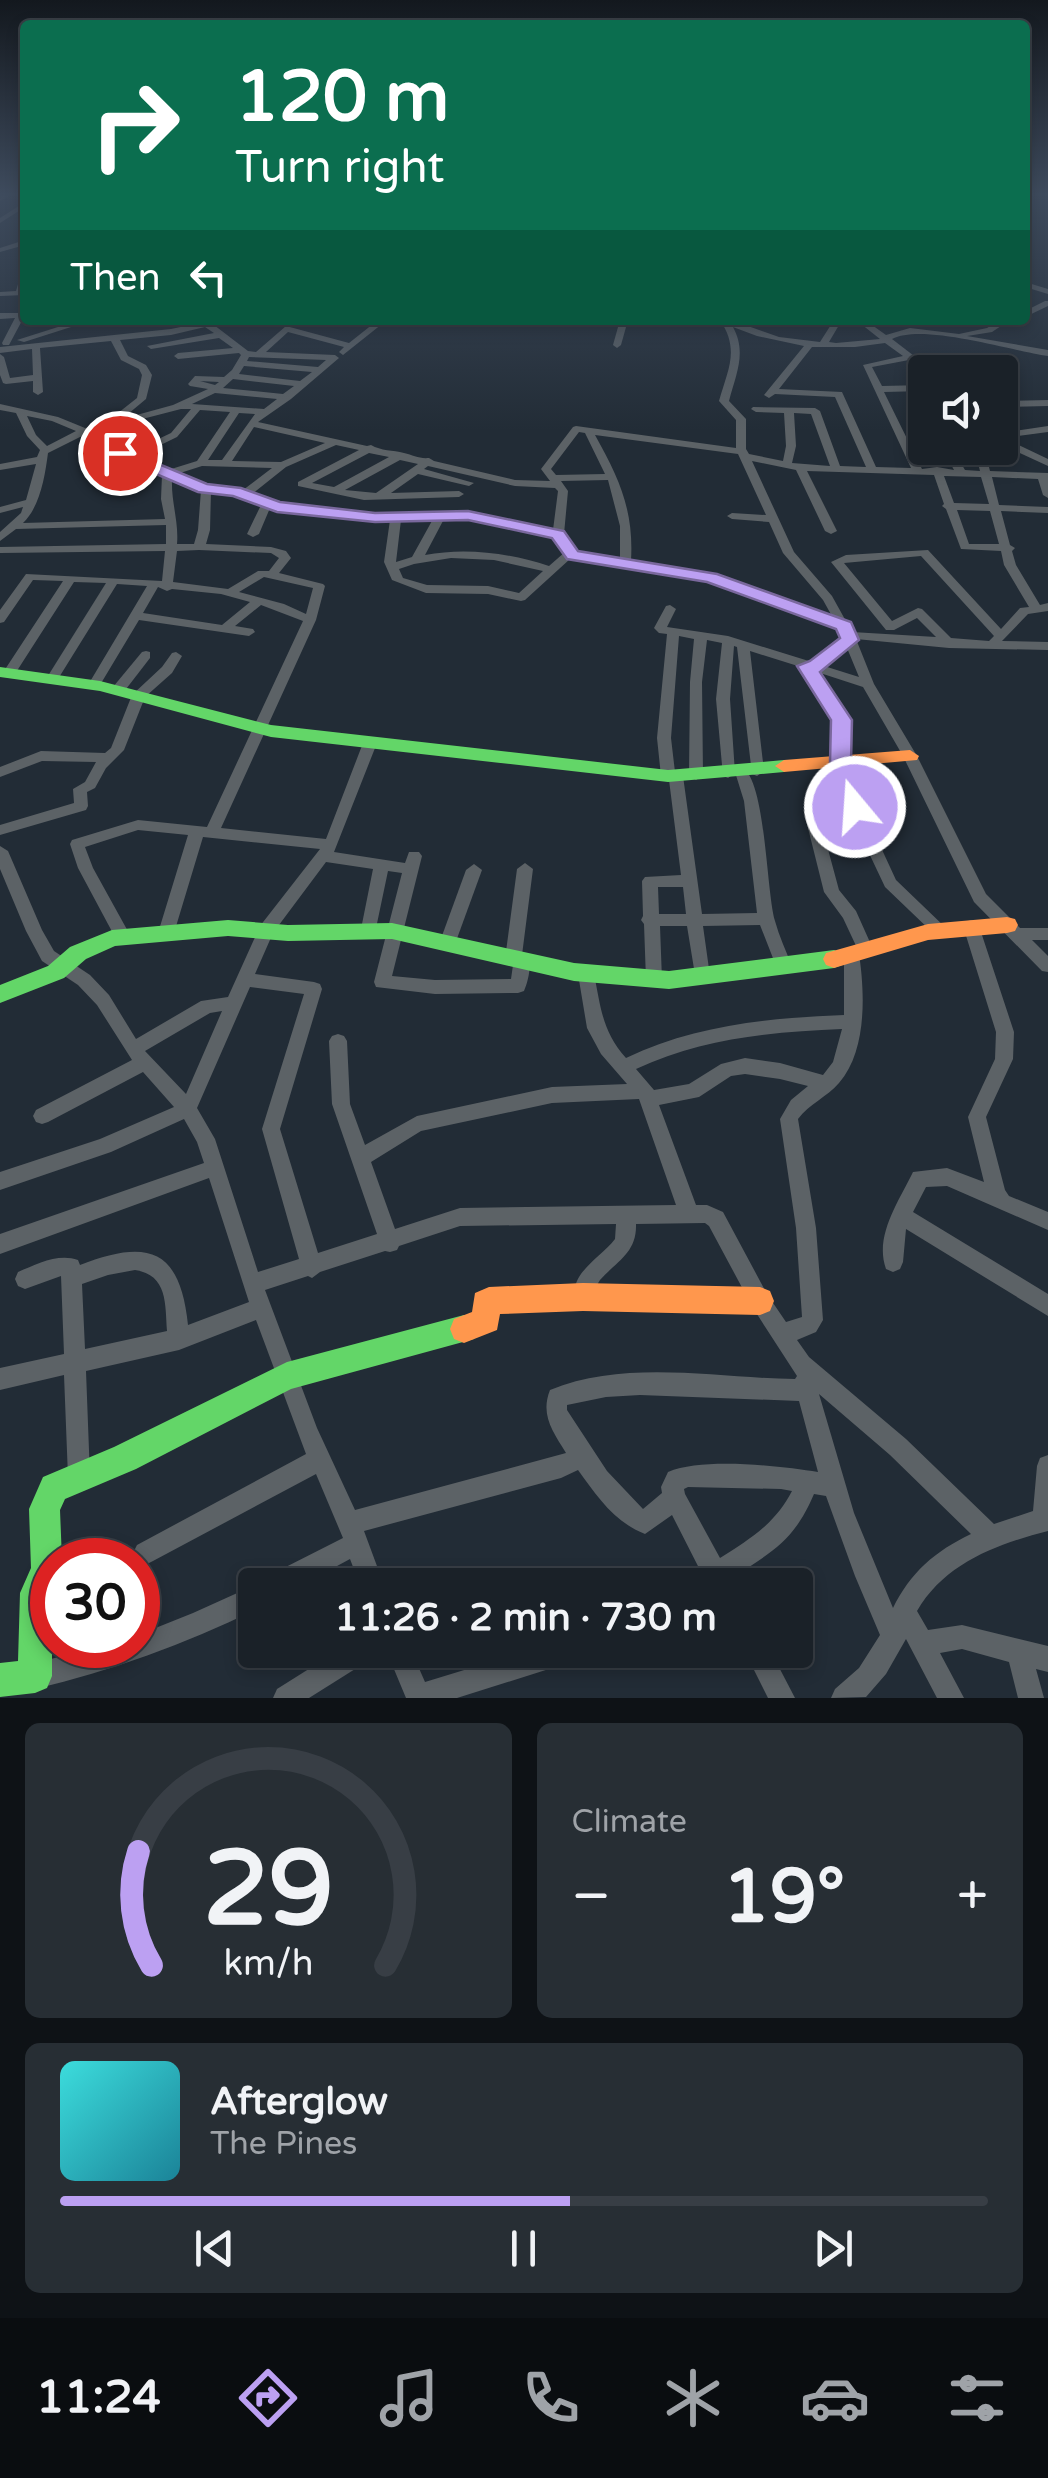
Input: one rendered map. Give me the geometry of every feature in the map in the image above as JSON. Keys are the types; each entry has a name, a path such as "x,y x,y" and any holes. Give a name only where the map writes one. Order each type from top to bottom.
{"street":[{"path":"20,309 2,349 6,381 35,378"},
{"path":"2,349 68,325"},
{"path":"175,325 178,331"},
{"path":"2,349 36,348 203,325"},
{"path":"208,325 244,356 335,358"},
{"path":"260,354 294,325"},
{"path":"225,463 262,412 288,397 376,325"},
{"path":"617,345 623,325"},
{"path":"727,325 737,352 724,401 741,419 744,455 789,554 828,599 980,898 1048,966"},
{"path":"735,325 776,342 810,344 878,342 910,325 999,348 1048,353"},
{"path":"824,343 835,325"},
{"path":"868,325 909,355"},
{"path":"954,334 990,330 998,325"},
{"path":"286,329 351,346"},
{"path":"151,346 220,335"},
{"path":"109,424 140,400 147,378 143,366 124,358 114,337"},
{"path":"741,419 772,392 810,344"},
{"path":"36,348 38,392"},
{"path":"200,353 203,378"},
{"path":"178,356 244,356 320,370"},
{"path":"0,467 43,455 84,431 180,406 216,389 230,378 244,356"},
{"path":"306,370 313,357"},
{"path":"908,358 868,364 916,470"},
{"path":"288,397 193,385 196,378 304,384"},
{"path":"882,390 908,389"},
{"path":"772,392 840,394 872,469"},
{"path":"1018,404 1048,403"},
{"path":"0,406 55,418 128,458 206,489 245,494 267,504 301,511 396,518 446,515 496,519 558,534"},
{"path":"180,406 262,412"},
{"path":"128,458 174,435 197,408"},
{"path":"756,409 815,411 836,469"},
{"path":"787,465 792,446 789,410"},
{"path":"201,463 236,411"},
{"path":"6,531 30,502 43,455 21,413"},
{"path":"251,423 530,485 612,477"},
{"path":"1048,495 1045,476 800,468 576,428 546,469 563,497 558,534 570,554 710,577 847,634 891,632 948,644 995,639 1048,646"},
{"path":"1018,435 1048,429"},
{"path":"589,432 625,508 625,564"},
{"path":"245,494 282,466 338,442"},
{"path":"1018,447 1048,463"},
{"path":"371,448 302,484 378,497 459,494"},
{"path":"334,492 402,455"},
{"path":"378,497 429,461"},
{"path":"94,685 134,616 160,585 172,547 172,522 165,490 169,472 201,463 282,466"},
{"path":"957,465 960,471"},
{"path":"983,465 1009,548 1010,565 1042,607 1024,612 995,639"},
{"path":"800,468 831,531"},
{"path":"415,470 468,483"},
{"path":"936,470 965,547 1009,548"},
{"path":"417,558 459,494 480,473"},
{"path":"198,547 205,524 206,489"},
{"path":"0,510 30,502"},
{"path":"253,534 267,504"},
{"path":"947,506 1048,510"},
{"path":"732,516 773,519"},
{"path":"396,518 390,562 398,580 424,589 486,590 520,597 570,554"},
{"path":"6,531 172,522"},
{"path":"0,550 277,550 285,558 272,574"},
{"path":"891,632 837,562 924,552 995,639"},
{"path":"394,568 417,558 522,560 551,570"},
{"path":"166,933 204,832 261,729 310,620 319,586 256,574 230,593"},
{"path":"0,619 27,577 114,580 230,593 310,620"},
{"path":"71,578 4,673 129,692 261,729 680,776 910,756"},
{"path":"52,679 114,580"},
{"path":"225,628 259,601"},
{"path":"670,609 660,628 743,644 868,684"},
{"path":"891,632 918,612 948,644"},
{"path":"134,616 249,632"},
{"path":"673,632 664,738 680,776"},
{"path":"702,634 680,776 688,881 702,976"},
{"path":"810,666 847,634"},
{"path":"728,640 722,699 752,801 766,919 784,966"},
{"path":"743,644 743,772"},
{"path":"0,830 81,806 80,789 90,785 117,750 129,692 146,655"},
{"path":"129,692 167,670 176,656"},
{"path":"810,666 842,720 840,763 855,807 893,888 939,930"},
{"path":"0,1181 104,1146 188,1109 266,930 328,851 370,743"},
{"path":"0,772 41,756 110,758"},
{"path":"783,1334 809,1326 812,1320 806,1228 789,1119 837,1071 852,1022 859,952 850,915 832,892 810,812 855,807"},
{"path":"70,810 86,875 122,935"},
{"path":"77,844 138,825 328,851 380,865 412,862 380,980 387,985 518,986 525,869"},
{"path":"2,860 48,956 84,980 103,1000 139,1056 188,1109 206,1139 287,1376 366,1568"},
{"path":"369,929 380,865"},
{"path":"447,944 474,870"},
{"path":"654,980 650,882 688,881"},
{"path":"650,920 766,919"},
{"path":"971,926 1005,1032 1004,1059 978,1116 998,1196"},
{"path":"0,994 65,967 78,953 122,935 228,928 306,933 392,931 586,974 654,980 784,966 971,926 1048,934"},
{"path":"586,974 596,1028 607,1048 647,1095 689,1213"},
{"path":"243,978 314,989 271,1130 312,1268"},
{"path":"42,1116 139,1056 207,1006 234,1003"},
{"path":"626,1066 684,1042 738,1028 852,1022"},
{"path":"338,1041 341,1104 390,1243"},
{"path":"362,1156 409,1127 521,1100 693,1091 727,1069 745,1066 780,1070 823,1083"},
{"path":"0,1244 216,1168"},
{"path":"893,1262 896,1226 916,1182 926,1176 946,1177 998,1196 1007,1205 1048,1221"},
{"path":"253,1284 390,1243 460,1217 689,1213 716,1219 760,1301 801,1365 820,1483 894,1638"},
{"path":"583,1297 590,1276 623,1246 628,1236 624,1215"},
{"path":"903,1217 1048,1306"},
{"path":"72,1278 122,1261 156,1268 171,1286 179,1339"},
{"path":"25,1279 68,1265 72,1278 78,1477"},
{"path":"35,1676 36,1593 47,1570 45,1501 54,1488 125,1458 287,1376 482,1324 487,1320 485,1304 489,1301 583,1297 760,1301"},
{"path":"0,1379 179,1339 263,1307"},
{"path":"801,1365 907,1454 989,1536"},
{"path":"675,1498 639,1523 609,1492 558,1418 556,1401 565,1394 635,1386 807,1390"},
{"path":"303,1568 353,1533 562,1468 584,1456"},
{"path":"160,1544 319,1460"},
{"path":"856,1695 888,1652 912,1596 928,1577 989,1536 1046,1520 1048,1466"},
{"path":"708,1568 675,1498 673,1484 688,1476 820,1483"},
{"path":"731,1568 777,1534 820,1483"},
{"path":"0,1680 91,1664 238,1605"},
{"path":"905,1613 951,1698"},
{"path":"923,1643 962,1637 1048,1659"},
{"path":"1020,1654 1031,1698"},
{"path":"286,1698 334,1668"},
{"path":"406,1668 419,1698 514,1668"},
{"path":"766,1668 782,1698"}],"traffic: fast":[{"path":"0,672 100,686 271,731 668,776 784,766"},
{"path":"0,994 56,972 78,953 112,938 228,928 288,933 392,931 574,972 669,980 834,959"},
{"path":"0,1680 35,1676 36,1593 47,1570 44,1509 54,1488 125,1458 287,1376 464,1329"}],"traffic: slow":[{"path":"784,766 910,756"},
{"path":"834,959 928,932 1007,925"},
{"path":"464,1329 487,1320 485,1303 489,1301 583,1297 760,1301"}],"route":[{"path":"120,453 204,488 236,491 277,507 375,518 451,514 534,528 558,534 573,556 710,577 844,626 850,640 820,659 814,668 806,666 842,720 840,763 855,807"}]}
